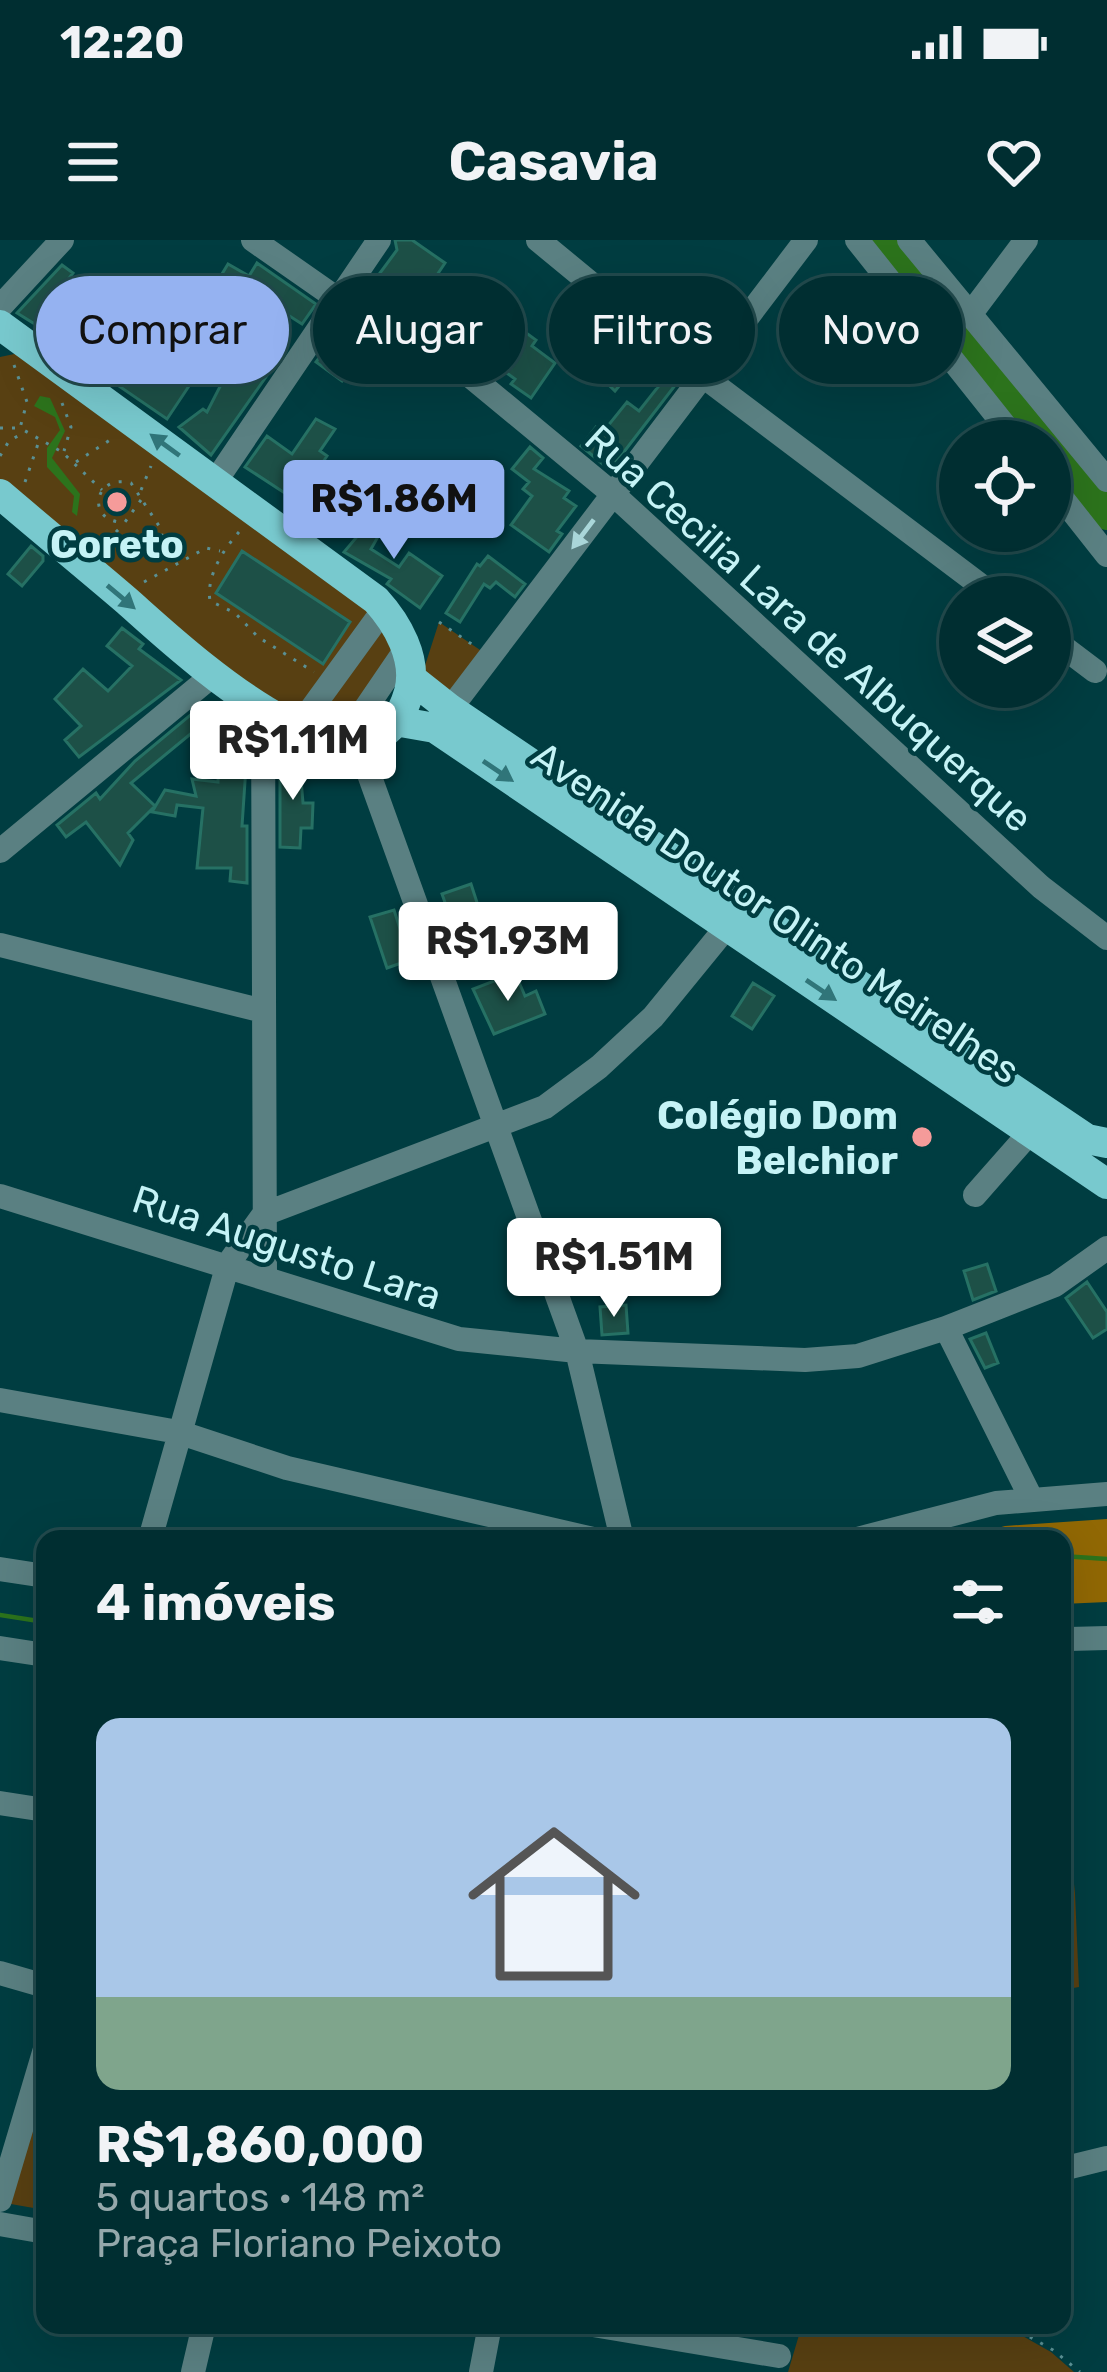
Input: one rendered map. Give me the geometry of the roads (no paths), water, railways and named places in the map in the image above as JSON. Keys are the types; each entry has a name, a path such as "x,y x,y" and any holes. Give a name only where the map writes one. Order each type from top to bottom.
{"main road":[{"path":"8,500 213,675 262,711 308,733 350,741 376,737 395,721 409,664 390,615 360,587 166,445 12,346"},
{"name":"Avenida Doutor Olinto Meirelhes","path":"409,664 443,718 1039,1122 1107,1184"},
{"name":"Avenida Doutor Olinto Meirelhes","path":"395,721 443,718"},
{"name":"Avenida Doutor Olinto Meirelhes","path":"1039,1122 1107,1143"}],"street":[{"path":"0,307 62,240"},
{"name":"Rua Cecilia Lara de Albuquerque","path":"254,240 322,276"},
{"path":"355,276 380,240"},
{"path":"538,240 582,276"},
{"path":"755,307 806,240"},
{"path":"857,240 1000,420"},
{"path":"910,240 969,316 1104,469"},
{"path":"969,316 1026,240"},
{"path":"215,482 313,338"},
{"name":"Rua Cecilia Lara de Albuquerque","path":"470,384 613,494 1041,887 1107,938"},
{"path":"443,718 697,384"},
{"path":"714,384 968,576"},
{"path":"1071,510 1107,555"},
{"path":"308,733 307,715 376,620 390,615"},
{"path":"1071,653 1095,671"},
{"path":"409,664 350,741 577,1351 620,1530"},
{"path":"0,851 213,675"},
{"path":"262,711 265,1276"},
{"path":"152,1530 228,1264 264,1214 545,1106 599,1067 653,1017 735,916"},
{"path":"0,945 262,1011"},
{"path":"975,1195 1039,1122"},
{"name":"Rua Augusto Lara","path":"0,1196 459,1339 577,1351 805,1360 858,1356 946,1328 1054,1285 1107,1248"},
{"path":"946,1328 1032,1500"},
{"path":"0,1400 178,1432 287,1468 554,1530"},
{"path":"892,1530 996,1503 1107,1494"},
{"path":"0,1569 36,1575"},
{"path":"1071,1639 1107,1638"},
{"path":"0,1648 36,1654"},
{"path":"0,1803 36,1809"},
{"path":"0,1973 36,1983"},
{"path":"0,2200 36,2079"},
{"path":"1071,2167 1107,2158"},
{"path":"0,2224 36,2230"},
{"path":"193,2372 202,2334"},
{"path":"481,2372 488,2334"},
{"path":"647,2334 779,2356"}],"waterway":[{"path":"884,240 1029,420"},
{"path":"1071,471 1107,515"},
{"path":"1071,1557 1107,1559"},
{"path":"0,1615 36,1621"}],"place":[{"name":"Coreto","path":"117,502"},
{"name":"Colégio Dom Belchior","path":"922,1137"}]}
